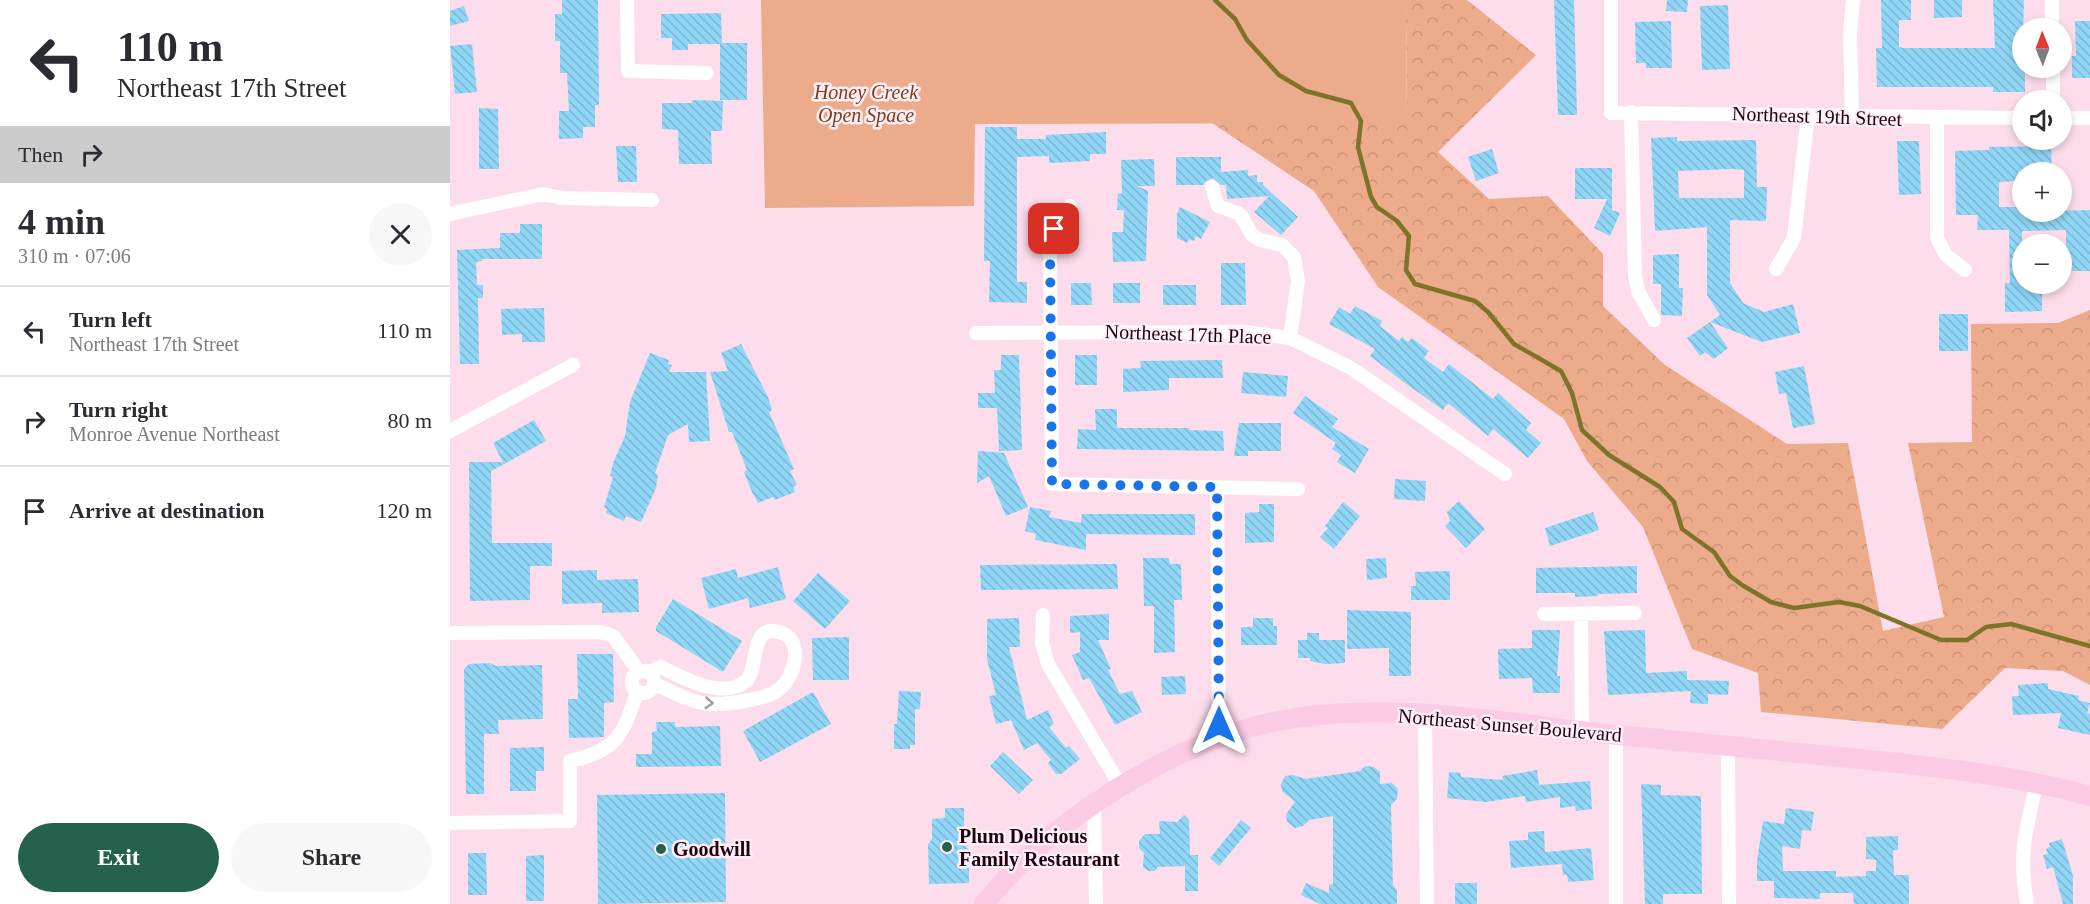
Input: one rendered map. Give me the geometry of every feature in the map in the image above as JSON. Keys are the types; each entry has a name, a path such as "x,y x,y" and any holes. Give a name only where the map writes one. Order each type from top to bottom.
{"main road":[{"name":"Northeast Sunset Boulevard","path":"984,904 1020,863 1094,802 1219,738 1273,722 1324,715 1425,714 1728,745 2037,781 2090,796"}],"street":[{"path":"627,0 628,71 707,73"},
{"name":"Northeast 19th Street","path":"1611,0 1611,113 1937,119 2012,118"},
{"path":"1852,117 1850,34 1853,0"},
{"path":"2052,0 2052,18"},
{"path":"1631,112 1635,275 1638,291 1654,320"},
{"path":"1776,269 1794,238 1808,115"},
{"path":"2072,118 2090,118"},
{"path":"1937,119 1937,238 1946,255 1965,270"},
{"path":"1212,187 1218,206 1240,214 1252,235 1260,240 1282,245 1294,257 1298,281 1290,338"},
{"path":"450,214 543,194 562,198 652,200"},
{"path":"1070,206 1054,229 1050,243 1052,484 1298,489"},
{"name":"Northeast 17th Place","path":"976,333 1246,332 1290,338 1352,369 1505,474"},
{"path":"450,431 573,365"},
{"path":"1217,487 1219,738"},
{"path":"1544,614 1635,613"},
{"path":"1581,614 1582,731"},
{"path":"1043,615 1042,642 1048,664 1121,787"},
{"path":"450,633 601,632 613,636 648,676 696,702 714,704 758,697 777,691 787,680 796,658 794,646 784,633 777,632 760,637 756,645 753,670 746,681 736,685 711,688 695,684 661,667 648,676 632,680 632,687 637,692 648,693 648,676"},
{"path":"450,823 570,821 570,761 603,752 615,742 626,726 637,692"},
{"path":"1425,714 1427,904"},
{"path":"1616,735 1616,904"},
{"path":"1728,745 1729,904"},
{"path":"2027,904 2022,872 2022,852 2037,781"},
{"path":"1094,802 1096,904"}],"green space":[{"name":"Honey Creek Open Space","path":"761,0 1406,0 1407,123 975,124 974,206 765,208"},
{"path":"1406,0 1467,0 1536,55 1438,152 1489,199 1548,196 1603,254 1603,306 1665,365 1787,444 1848,443 1883,631 1944,617 1908,443 1972,442 1971,324 2058,323 2090,310 2090,685 2063,671 2005,668 1942,729 1761,712 1758,673 1692,649 1643,527 1587,461 1564,419 1378,287 1314,191 1212,123 1407,123"}],"building":[{"path":"562,0 598,0 599,105 595,105 595,127 583,127 583,138 559,139 559,111 569,111 567,73 560,73 560,41 555,41 555,14 562,14"},
{"path":"1554,0 1574,0 1577,115 1558,115"},
{"path":"1667,0 1688,0 1687,12 1666,11"},
{"path":"1881,0 1911,0 1911,20 1899,20 1899,47 1995,48 1993,0 2024,0 2023,18 2012,18 2012,78 2025,78 2025,90 1993,92 1993,87 1877,87 1876,48 1882,48"},
{"path":"1934,0 1962,0 1962,17 1934,18"},
{"path":"1728,5 1730,69 1702,70 1700,6"},
{"path":"464,6 469,21 450,26 450,11"},
{"path":"721,13 722,43 747,43 747,100 720,100 720,44 688,44 688,50 672,50 672,38 661,38 661,14"},
{"path":"1671,21 1672,68 1646,68 1646,63 1636,63 1635,22"},
{"path":"2075,21 2090,21 2090,78 2072,78 2072,56 2076,56"},
{"path":"472,44 477,92 455,94 450,46"},
{"path":"692,100 723,101 722,131 711,131 712,164 679,164 678,130 662,129 662,103 692,103"},
{"path":"479,108 498,109 499,169 479,169"},
{"path":"985,127 1017,127 1017,139 1046,139 1046,135 1106,132 1106,154 1090,154 1090,161 1049,163 1049,156 1017,157 1017,282 1027,282 1027,303 989,302 990,261 984,261"},
{"path":"1677,137 1677,141 1756,140 1757,187 1767,187 1766,221 1730,220 1730,283 1743,303 1764,312 1793,304 1800,333 1762,342 1710,322 1720,315 1707,295 1707,227 1655,231 1651,138","holes":["1744,170 1744,198 1679,198 1678,171"]},
{"path":"1897,141 1919,141 1921,194 1899,195"},
{"path":"616,146 636,146 637,182 618,182"},
{"path":"1989,147 2012,147 2012,150 2051,150 2052,162 2012,162 2012,181 1999,182 1999,207 2012,207 2012,222 2072,222 2072,211 2090,210 2090,271 2072,271 2072,234 2066,234 2066,230 2022,231 2022,234 2012,234 2012,294 2042,294 2042,311 2005,312 2005,283 2010,283 2009,230 1977,230 1978,215 1956,215 1955,151 1989,150"},
{"path":"1492,149 1499,173 1476,181 1468,157"},
{"path":"1176,157 1221,157 1221,172 1248,170 1248,176 1257,175 1257,182 1263,182 1263,185 1298,217 1281,235 1254,212 1269,196 1227,199 1226,185 1221,185 1213,178 1203,185 1176,185"},
{"path":"1154,159 1155,186 1137,186 1148,191 1146,261 1113,262 1112,232 1123,232 1124,210 1117,210 1118,193 1122,194 1121,160"},
{"path":"1575,168 1612,168 1612,210 1620,213 1610,236 1594,228 1607,199 1575,199"},
{"path":"1180,207 1210,222 1201,239 1196,236 1194,241 1189,239 1187,243 1177,238 1177,214"},
{"path":"520,224 542,224 542,259 482,259 476,262 477,285 483,285 483,298 478,298 479,364 460,364 457,250 500,248 500,233 520,233"},
{"path":"1679,254 1679,288 1683,288 1682,316 1661,315 1661,284 1653,284 1653,255"},
{"path":"1221,263 1245,263 1246,305 1221,305"},
{"path":"1071,283 1091,283 1092,305 1071,305"},
{"path":"1113,283 1140,283 1140,303 1113,303"},
{"path":"1163,285 1196,285 1196,305 1163,305"},
{"path":"1355,306 1382,321 1380,326 1399,341 1402,337 1408,342 1412,338 1429,351 1424,358 1443,372 1449,364 1493,399 1498,393 1531,423 1526,430 1541,443 1528,458 1493,429 1488,436 1448,403 1443,410 1401,380 1370,356 1375,349 1329,324 1339,307 1350,314"},
{"path":"544,308 545,342 522,342 522,334 502,335 501,309"},
{"path":"1939,314 1968,314 1968,351 1939,351"},
{"path":"1710,322 1728,348 1714,359 1705,352 1700,356 1687,338"},
{"path":"741,344 768,397 772,410 769,412 794,469 790,471 797,485 793,487 795,492 775,500 773,497 758,503 744,472 747,470 732,432 729,432 710,372 728,371 721,353"},
{"path":"650,353 669,360 668,364 672,365 669,372 706,372 710,441 689,442 688,424 668,435 655,473 658,475 656,488 641,522 626,516 624,521 606,513 607,509 604,507 613,477 610,476 613,463 625,436 630,402"},
{"path":"1001,355 1019,355 1022,450 999,451 997,408 978,408 978,393 995,393 994,370 1001,370"},
{"path":"1075,355 1097,355 1097,385 1075,385"},
{"path":"1222,360 1223,378 1169,378 1169,390 1123,392 1123,369 1141,368 1140,361"},
{"path":"1804,366 1815,424 1793,428 1786,393 1779,394 1775,372"},
{"path":"1243,372 1288,376 1286,397 1241,393"},
{"path":"1305,396 1338,419 1332,427 1369,449 1355,473 1337,462 1341,455 1332,449 1336,443 1293,413"},
{"path":"1095,409 1117,409 1117,428 1189,428 1189,430 1223,431 1224,451 1077,449 1078,429 1096,430"},
{"path":"534,420 546,441 491,471 492,543 552,543 552,566 530,566 530,600 470,601 469,462 503,462 493,443"},
{"path":"1239,423 1281,423 1281,451 1248,451 1248,456 1234,456"},
{"path":"978,451 1004,453 1028,507 1006,516 989,476 977,483"},
{"path":"1395,479 1426,481 1425,501 1394,499"},
{"path":"1459,501 1485,529 1466,548 1445,526 1450,521 1447,512"},
{"path":"1343,502 1360,516 1334,549 1320,537 1328,528 1325,526"},
{"path":"1259,504 1274,504 1274,542 1245,543 1245,513 1259,512"},
{"path":"1030,507 1051,511 1049,517 1081,523 1082,514 1195,514 1195,535 1086,534 1086,550 1035,540 1036,534 1025,531"},
{"path":"1593,512 1599,530 1550,546 1545,528"},
{"path":"1143,558 1169,558 1170,564 1181,564 1182,600 1174,600 1175,652 1154,653 1154,606 1144,606"},
{"path":"1386,558 1387,578 1367,580 1366,559"},
{"path":"1117,564 1118,589 981,590 980,565"},
{"path":"1637,566 1637,593 1575,597 1575,593 1536,593 1536,568"},
{"path":"778,567 786,599 750,608 748,598 709,609 701,578 736,569 738,578"},
{"path":"597,570 597,580 638,579 639,612 602,613 602,603 562,604 562,571"},
{"path":"1450,571 1450,600 1411,600 1411,586 1416,586 1415,572"},
{"path":"818,573 850,601 825,629 793,601"},
{"path":"673,599 742,641 723,672 656,631 656,627"},
{"path":"1347,610 1411,612 1411,676 1389,676 1389,648 1347,649"},
{"path":"1109,614 1109,640 1098,640 1111,669 1108,670 1120,694 1132,691 1142,712 1115,725 1089,678 1083,680 1072,655 1080,652 1080,632 1070,633 1070,616"},
{"path":"1019,618 1020,647 1009,647 1027,720 1048,710 1054,724 1049,727 1066,748 1069,746 1080,759 1061,774 1056,774 1048,763 1051,760 1037,743 1024,750 1011,720 996,724 989,696 996,695 987,659 987,619"},
{"path":"1253,618 1273,618 1273,626 1277,626 1277,645 1241,645 1241,627 1253,627"},
{"path":"1532,630 1560,630 1557,676 1560,676 1560,693 1533,693 1532,678 1499,679 1498,649 1532,648"},
{"path":"1645,630 1646,673 1687,671 1687,680 1729,681 1728,695 1708,694 1708,704 1690,703 1691,691 1608,695 1604,631"},
{"path":"1307,633 1319,633 1319,640 1345,640 1345,663 1326,664 1310,661 1310,658 1298,658 1298,640 1307,640"},
{"path":"849,637 849,680 813,680 812,638"},
{"path":"577,654 613,654 614,702 604,703 604,737 569,738 568,699 578,699"},
{"path":"490,663 496,666 542,665 543,719 498,720 499,734 484,734 484,794 466,794 464,669 469,664"},
{"path":"1185,676 1186,694 1162,695 1161,677"},
{"path":"2048,683 2048,689 2079,696 2078,700 2090,703 2087,713 2090,714 2090,735 2058,728 2061,713 2013,715 2012,696 2019,696 2018,685"},
{"path":"899,691 921,692 920,709 915,709 915,745 910,745 910,749 894,749 894,724 897,724"},
{"path":"813,692 831,724 760,762 743,731"},
{"path":"656,722 675,722 675,727 720,726 721,766 636,767 636,754 652,754 652,732 657,731"},
{"path":"544,747 544,771 536,771 536,791 510,791 510,748"},
{"path":"1003,752 1033,780 1019,794 990,766"},
{"path":"1365,766 1374,767 1380,772 1380,784 1392,783 1398,789 1397,799 1391,805 1393,885 1397,890 1397,904 1320,904 1301,895 1306,883 1329,893 1329,885 1333,884 1333,816 1309,820 1303,826 1295,828 1287,822 1286,814 1295,802 1282,791 1281,784 1285,776 1293,775 1306,779 1360,771"},
{"path":"1537,770 1539,785 1590,781 1592,809 1576,811 1575,806 1560,808 1560,797 1526,802 1525,796 1486,802 1447,798 1449,772 1461,773 1461,777 1503,780 1502,776"},
{"path":"1641,784 1661,785 1661,795 1701,796 1702,894 1663,894 1663,904 1645,904"},
{"name":"Goodwill","path":"725,793 726,902 598,904 597,795"},
{"name":"Plum Delicious Family Restaurant","path":"945,808 964,808 964,844 969,850 969,883 929,884 928,844 932,839 932,819 945,818"},
{"path":"1786,808 1814,812 1811,831 1802,830 1800,849 1782,846 1783,871 1836,871 1836,877 1866,876 1866,871 1876,871 1876,860 1866,859 1866,837 1898,836 1898,850 1893,850 1894,875 1909,875 1909,904 1854,904 1853,893 1820,893 1820,899 1774,898 1774,881 1757,881 1757,861 1763,821 1784,824"},
{"path":"1184,815 1189,820 1190,855 1198,855 1198,891 1185,891 1185,866 1158,867 1155,871 1148,871 1143,867 1144,853 1139,848 1139,841 1145,834 1160,834 1159,821 1177,822"},
{"path":"1241,820 1251,828 1219,866 1210,858"},
{"path":"1544,831 1545,852 1591,848 1594,880 1568,882 1567,875 1563,875 1562,864 1511,868 1509,841 1528,840 1528,832"},
{"path":"2062,839 2073,876 2073,904 2063,904 2053,867 2047,869 2043,855 2048,854 2046,849 2050,847 2049,843"},
{"path":"468,853 486,853 487,895 468,895"},
{"path":"544,855 544,901 526,901 526,856"},
{"path":"1455,883 1477,883 1477,904 1455,904"}],"waterway":[{"path":"1215,0 1235,19 1247,40 1279,75 1306,91 1351,103 1361,121 1358,147 1371,197 1377,207 1397,221 1409,236 1406,270 1415,284 1475,301 1488,312 1514,344 1561,371 1572,393 1582,430 1609,455 1660,487 1674,502 1682,529 1714,552 1730,576 1742,585 1771,602 1794,608 1839,602 1860,606 1941,640 1967,640 1986,627 2011,624 2090,646"}],"place":[{"name":"Plum Delicious Family Restaurant","path":"947,847"},
{"name":"Goodwill","path":"661,849"}],"route":[{"path":"1054,229 1050,243 1049,332 1052,484 1217,487 1219,725"}]}
